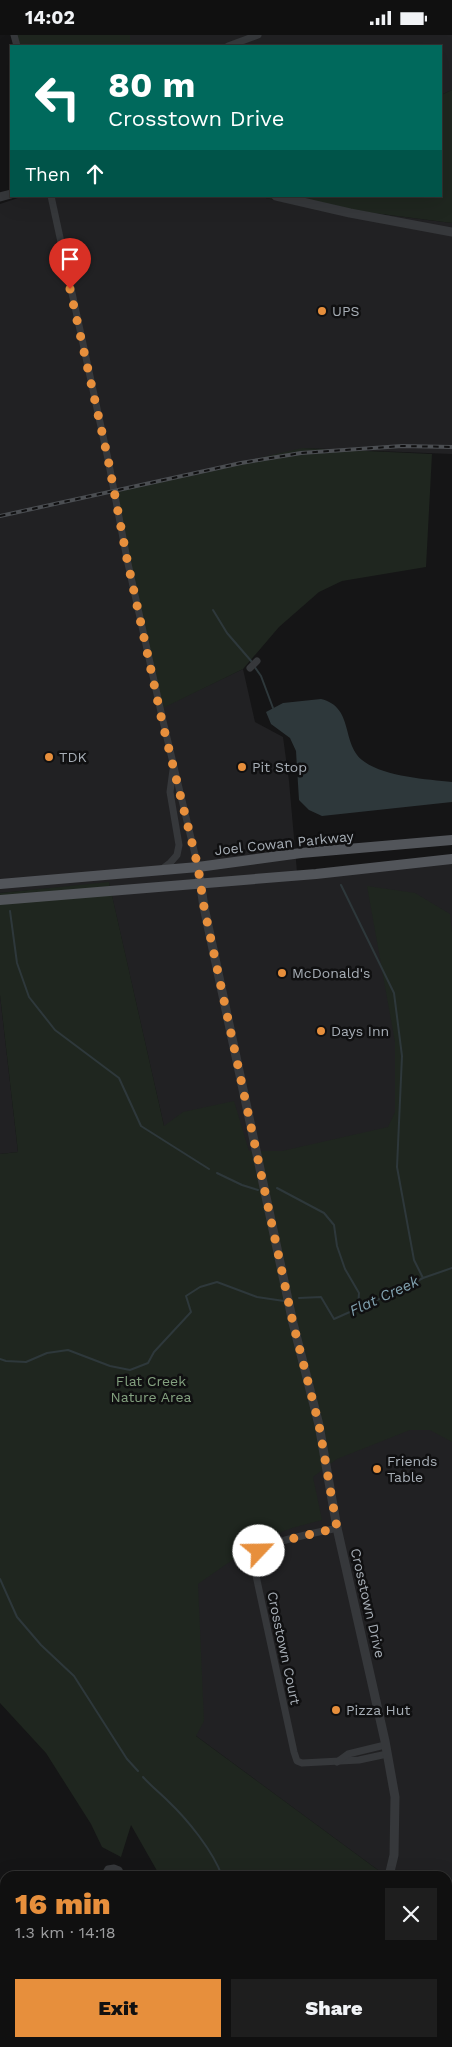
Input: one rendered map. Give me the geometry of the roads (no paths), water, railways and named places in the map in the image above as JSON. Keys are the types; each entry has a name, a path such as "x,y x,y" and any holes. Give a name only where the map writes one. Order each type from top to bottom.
{"main road":[{"name":"Joel Cowan Parkway","path":"0,884 198,867 301,853 452,840"},
{"path":"0,900 316,874 452,859"}],"street":[{"path":"231,45 258,35"},
{"path":"51,197 108,459 127,559 198,867"},
{"path":"280,197 350,213 452,232"},
{"path":"250,668 257,661"},
{"path":"160,870 177,855 179,845 170,791 173,765"},
{"name":"Crosstown Drive","path":"198,867 205,913 293,1323 319,1425 337,1528 387,1754 395,1797 396,1820 394,1855 390,1871"},
{"name":"Crosstown Court","path":"337,1528 270,1544 259,1551 255,1561 255,1571 298,1761 302,1763 337,1762 359,1760 387,1754"},
{"name":"Crosstown Court","path":"337,1762 348,1753 385,1745"},
{"path":"107,1871 114,1867 120,1871"}],"waterway":[{"path":"213,610 227,633 252,662"},
{"path":"254,666 261,676 273,708"},
{"path":"341,885 394,993 402,1056 397,1167 414,1260 423,1278"},
{"path":"10,911 17,963 29,997 55,1030 119,1078 141,1126 209,1169"},
{"path":"217,1173 242,1185 258,1190"},
{"path":"277,1188 324,1213 334,1225 337,1246 345,1269 359,1293 358,1307"},
{"name":"Flat Creek","path":"299,1298 321,1297 334,1319 423,1278 452,1268"},
{"name":"Flat Creek","path":"0,1359 26,1362 47,1353 68,1350 110,1366 130,1370 148,1363 154,1352 191,1312 186,1296 200,1287 217,1282 257,1297 284,1301"},
{"path":"0,1579 17,1617 41,1645 74,1676 127,1759 138,1771"},
{"path":"143,1777 192,1826 213,1856 220,1871"}],"railway":[{"path":"0,516 241,463 301,453 402,446 452,447"}],"place":[{"name":"UPS","path":"322,311"},
{"name":"TDK","path":"49,757"},
{"name":"Pit Stop","path":"242,767"},
{"name":"McDonald's","path":"282,973"},
{"name":"Days Inn","path":"321,1031"},
{"name":"Friends Table","path":"377,1469"},
{"name":"Pizza Hut","path":"336,1710"}],"park label":[{"name":"Flat Creek Nature Area","path":"151,1389"}]}
